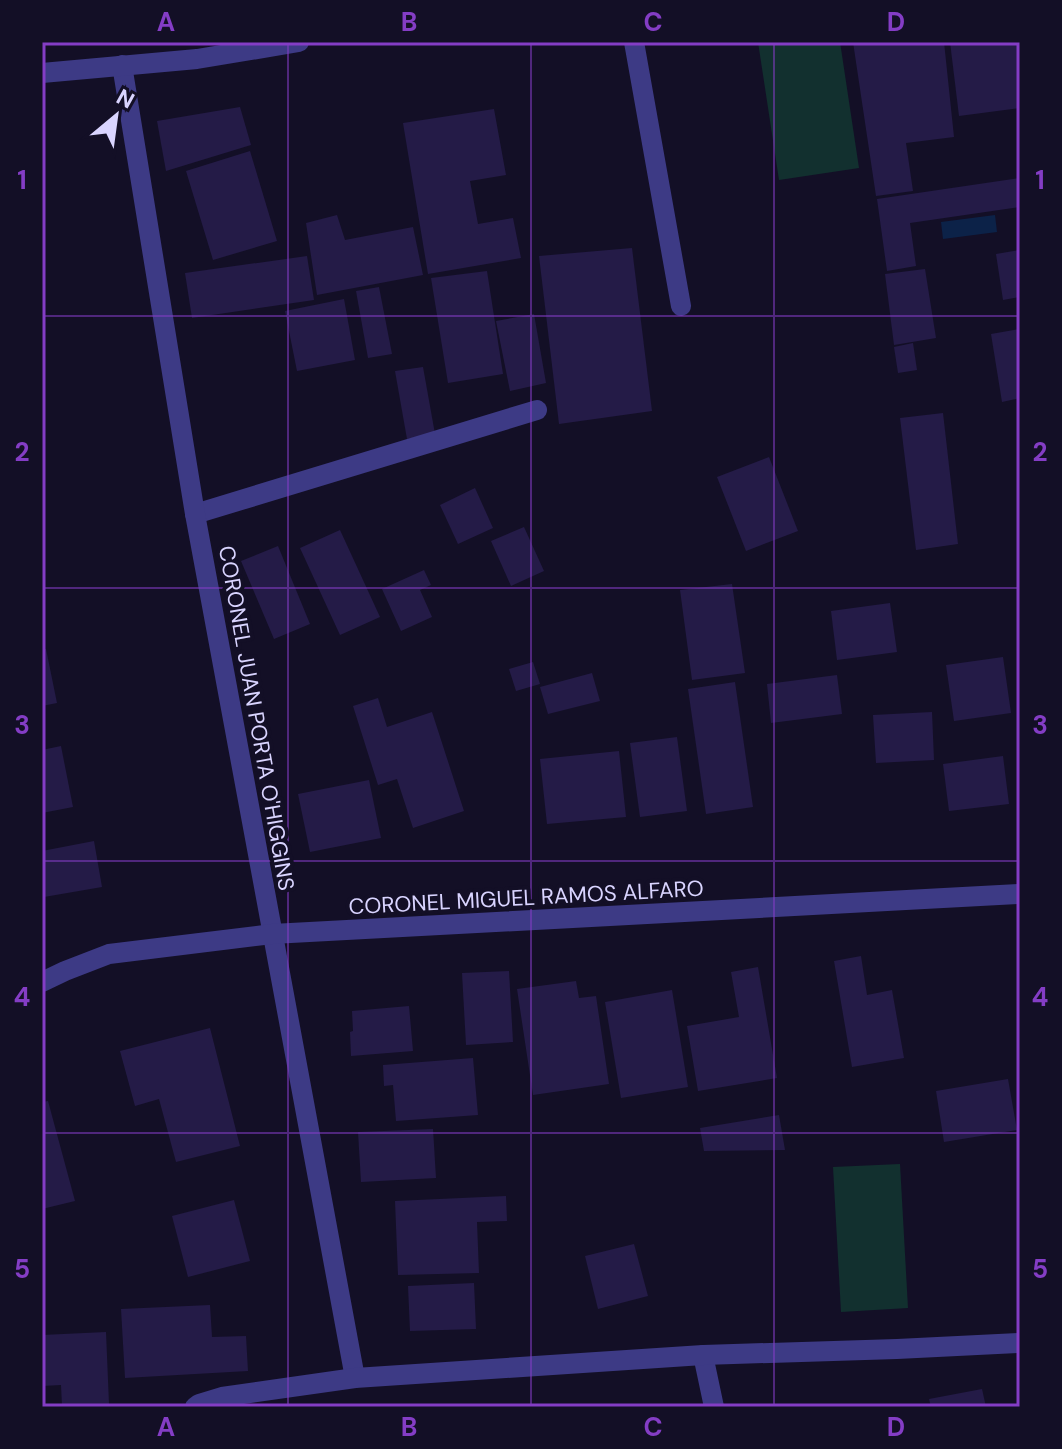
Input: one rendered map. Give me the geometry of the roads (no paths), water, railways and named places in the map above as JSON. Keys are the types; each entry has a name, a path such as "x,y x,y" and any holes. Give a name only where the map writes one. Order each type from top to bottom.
{"street":[{"path":"42,73 122,65 193,50 299,42"},
{"path":"634,42 681,306"},
{"name":"CORONEL JUAN PORTA O'HIGGINS","path":"122,65 195,514 355,1378"},
{"path":"195,514 537,410"},
{"name":"CORONEL MIGUEL RAMOS ALFARO","path":"42,982 109,954 272,934 1020,894"},
{"path":"195,1407 222,1397 355,1378 703,1355 1020,1343"},
{"path":"703,1355 714,1407"}],"water":[{"path":"995,215 997,232 943,239 941,222"}]}
